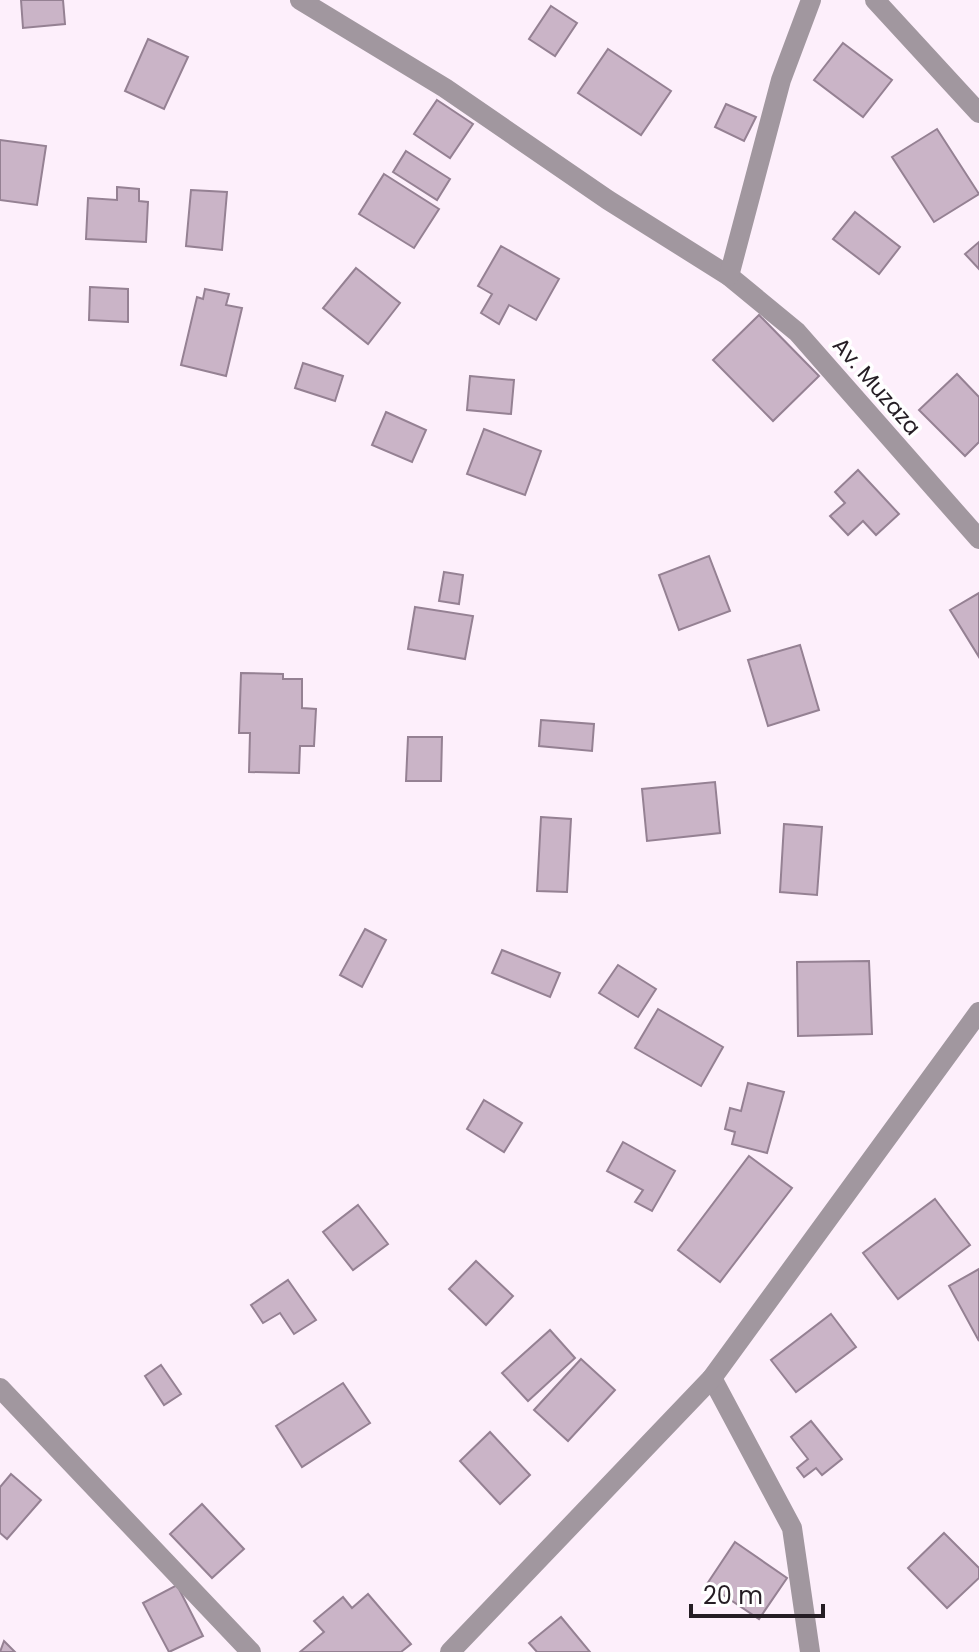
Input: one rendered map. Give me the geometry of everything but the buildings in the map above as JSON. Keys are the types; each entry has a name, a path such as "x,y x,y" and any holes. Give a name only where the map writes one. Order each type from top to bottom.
{"street":[{"name":"Av. Muzaza","path":"300,0 445,88 608,200 729,276 797,332 979,539"},
{"path":"729,276 781,80 811,0"},
{"path":"875,0 979,113"},
{"path":"450,1652 712,1378 979,1012"},
{"path":"712,1378 792,1528 810,1652"},
{"path":"0,1388 251,1652"}]}
